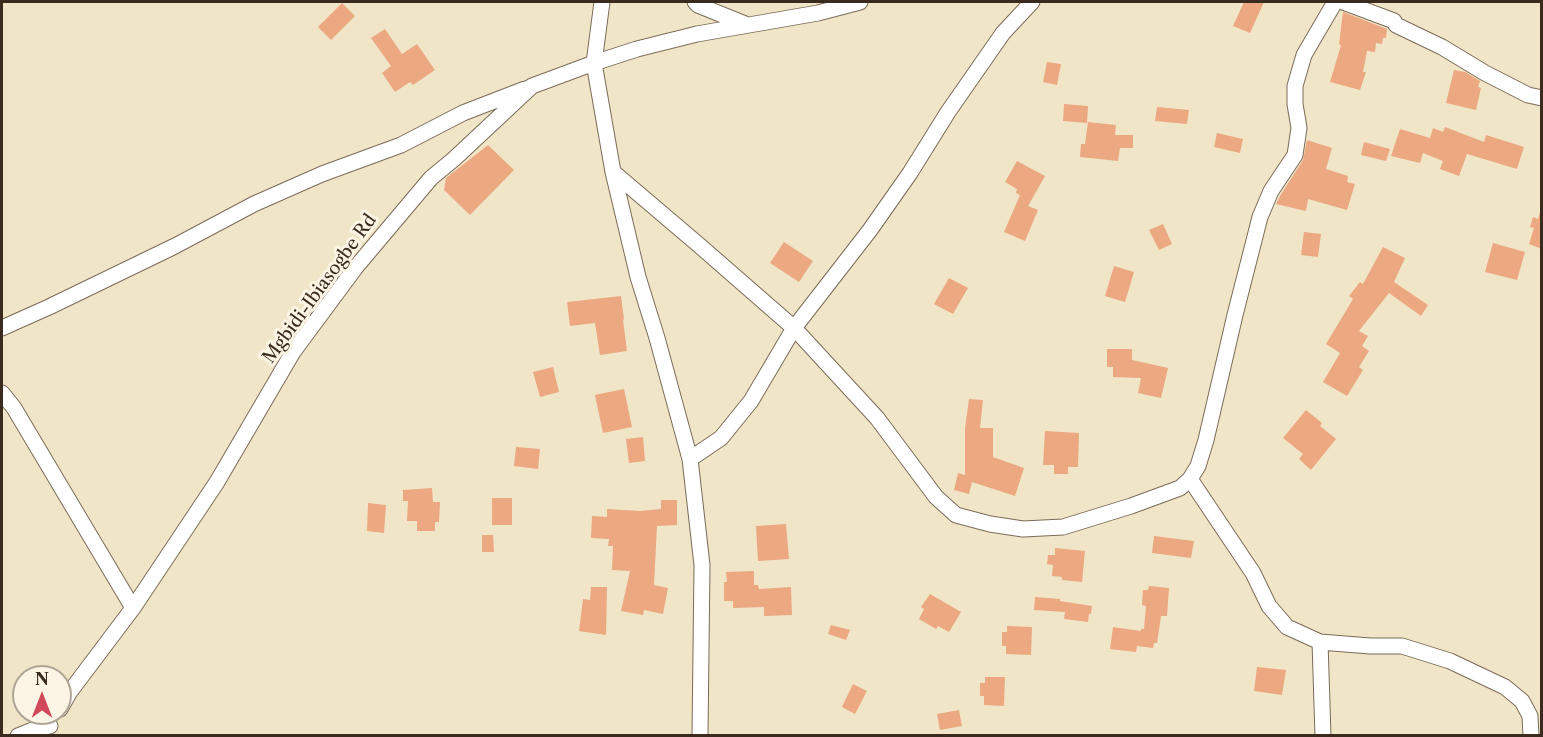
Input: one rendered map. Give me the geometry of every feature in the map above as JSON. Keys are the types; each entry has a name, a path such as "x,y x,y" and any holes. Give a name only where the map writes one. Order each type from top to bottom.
{"street":[{"path":"602,2 594,63 613,172 638,277 690,459 702,565 700,735"},
{"path":"695,2 745,24"},
{"name":"Mgbidi-Ibiasogbe Rd","path":"72,689 133,608 217,482 293,352 356,267 431,178 532,86 647,46 745,24 818,13 860,2"},
{"path":"690,459 721,438 751,401 794,328 870,230 1003,33 1032,2"},
{"path":"613,172 794,328 877,418 936,497 956,515 1023,530 1063,527 1180,488 1190,479 1198,466 1260,217 1271,191 1295,155 1299,128 1295,86 1304,55 1335,2"},
{"path":"1343,2 1394,21 1396,25 1442,47 1528,95 1542,98"},
{"path":"2,328 154,256 264,200 322,174 401,145 463,113 532,86"},
{"path":"2,393 14,408 133,608"},
{"path":"1190,479 1253,573 1269,606 1287,627 1320,642 1402,646 1450,661 1505,687 1522,701 1530,716 1531,735"},
{"path":"1320,642 1323,735"},
{"path":"18,735 51,725"}],"building":[{"path":"1244,2 1264,2 1250,33 1233,26"},
{"path":"342,3 355,16 331,40 318,27"},
{"path":"1343,12 1387,29 1386,38 1383,38 1382,44 1376,43 1375,52 1367,51 1363,72 1366,72 1360,90 1330,82 1341,45 1339,44"},
{"path":"385,29 402,54 417,44 435,70 413,85 410,82 395,92 382,73 391,66 371,38"},
{"path":"1047,62 1061,64 1057,85 1043,82"},
{"path":"1454,70 1465,72 1480,81 1478,87 1481,88 1476,110 1446,103"},
{"path":"1064,104 1088,106 1087,123 1063,121"},
{"path":"1157,107 1189,110 1187,124 1155,121"},
{"path":"1088,122 1116,125 1115,135 1133,135 1133,148 1120,148 1118,161 1080,157 1081,144 1085,144"},
{"path":"1445,127 1484,142 1486,135 1524,147 1517,169 1467,154 1459,176 1440,169 1443,161 1423,153 1420,163 1391,156 1400,129 1430,138 1433,128 1443,132"},
{"path":"1217,133 1243,139 1240,153 1214,147"},
{"path":"1307,140 1332,148 1326,169 1348,176 1347,182 1355,184 1347,210 1308,199 1306,211 1276,204 1303,160"},
{"path":"1364,142 1390,149 1386,161 1361,155"},
{"path":"488,145 514,170 470,215 444,190 446,178"},
{"path":"1017,161 1045,176 1028,206 1038,210 1025,241 1004,232 1020,195 1016,193 1017,189 1005,182"},
{"path":"1540,212 1542,213 1542,249 1529,244 1534,228 1530,227 1533,217 1538,219"},
{"path":"1163,224 1172,244 1159,250 1149,230"},
{"path":"1304,232 1321,234 1318,257 1301,255"},
{"path":"784,242 813,261 799,282 770,263"},
{"path":"1493,243 1525,252 1517,280 1485,272"},
{"path":"1383,247 1405,258 1394,282 1428,305 1421,316 1389,293 1359,331 1368,336 1362,346 1369,351 1359,367 1363,370 1347,396 1323,382 1340,353 1326,344 1353,299 1349,296 1360,282 1363,284"},
{"path":"1114,266 1134,272 1125,302 1105,296"},
{"path":"949,278 968,288 953,314 934,304"},
{"path":"621,296 627,351 600,355 595,323 570,326 567,302"},
{"path":"1107,349 1132,349 1132,360 1168,368 1161,398 1138,393 1141,378 1113,377 1113,367 1107,367"},
{"path":"553,367 559,392 540,397 533,372"},
{"path":"624,389 632,427 603,433 595,395"},
{"path":"969,399 983,400 980,428 993,428 993,457 1024,468 1015,496 972,482 969,494 954,490 958,473 965,475 965,428"},
{"path":"1306,410 1336,439 1311,470 1299,459 1303,454 1283,438"},
{"path":"1045,431 1079,433 1078,467 1068,467 1068,474 1054,474 1054,465 1043,465"},
{"path":"643,437 645,461 629,463 626,439"},
{"path":"516,447 540,449 538,469 514,466"},
{"path":"432,488 433,502 440,502 439,522 435,522 435,531 417,531 417,521 407,521 408,501 403,501 403,490"},
{"path":"492,498 512,498 512,525 492,525"},
{"path":"661,500 677,500 677,525 657,526 654,585 668,588 663,614 644,610 643,615 621,611 630,571 612,570 613,546 608,546 609,539 591,538 592,516 607,517 607,509 640,511 661,509"},
{"path":"368,503 386,505 384,533 367,531"},
{"path":"786,524 789,559 758,561 756,526"},
{"path":"482,535 493,535 494,552 482,552"},
{"path":"1154,536 1194,541 1191,558 1152,553"},
{"path":"1055,548 1085,551 1082,582 1062,580 1062,577 1052,576 1053,565 1047,564 1048,555 1055,555"},
{"path":"754,571 754,585 758,585 759,589 791,587 792,615 764,616 764,607 733,608 733,601 724,601 726,572"},
{"path":"1149,586 1169,588 1167,616 1161,616 1157,643 1154,643 1153,648 1137,646 1136,652 1110,649 1113,627 1141,631 1144,629 1146,606 1142,605 1143,590 1148,590"},
{"path":"591,587 607,587 606,635 579,631 583,599 590,600"},
{"path":"930,594 961,612 949,632 938,626 936,629 919,619 924,609 921,607"},
{"path":"1035,597 1060,599 1060,601 1092,606 1088,622 1064,619 1065,612 1034,610"},
{"path":"831,625 850,630 846,640 828,634"},
{"path":"1007,626 1032,627 1031,655 1006,654 1006,646 1002,646 1002,632 1007,632"},
{"path":"1257,667 1286,670 1282,695 1254,691"},
{"path":"985,677 1005,677 1004,706 984,705 984,696 980,696 980,683 985,683"},
{"path":"853,684 867,691 855,714 842,707"},
{"path":"959,710 962,726 940,730 937,714"}]}
